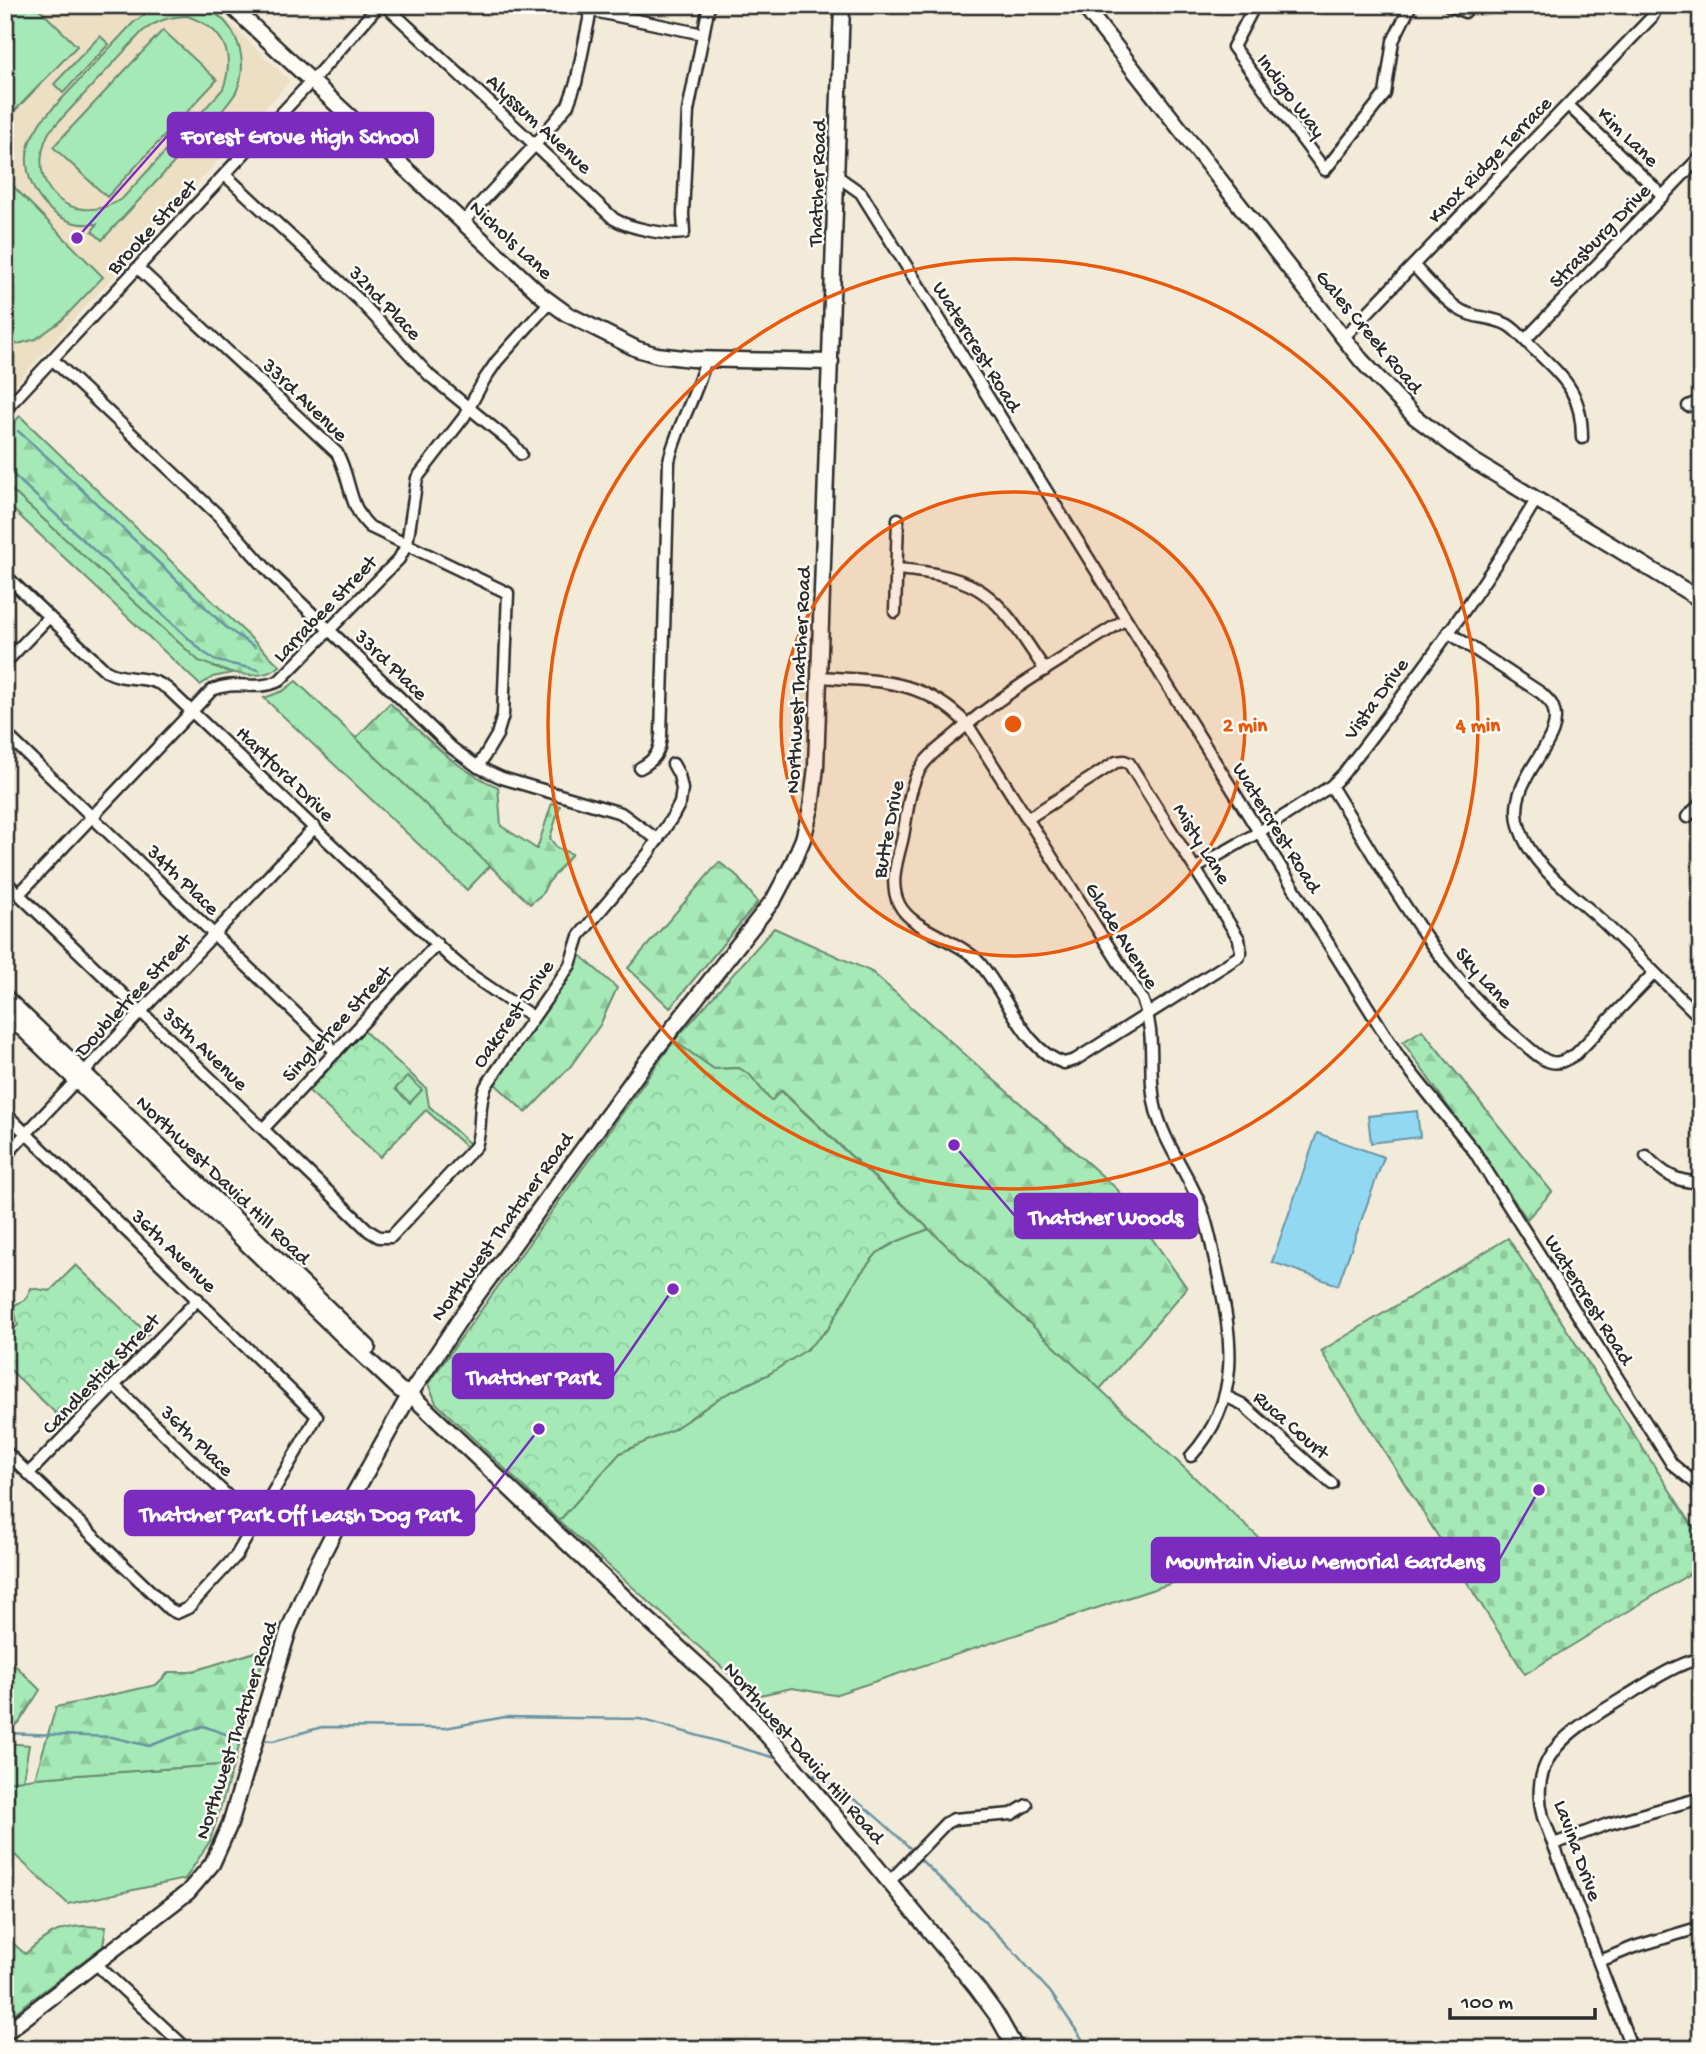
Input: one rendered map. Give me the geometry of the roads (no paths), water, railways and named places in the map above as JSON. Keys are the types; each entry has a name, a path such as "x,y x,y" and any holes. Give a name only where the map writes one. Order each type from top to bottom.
{"street":[{"name":"Nichols Lane","path":"230,5 549,303 567,314 647,353 668,358 831,362"},
{"name":"Brooke Street","path":"5,410 312,82 379,5"},
{"name":"Alyssum Avenue","path":"385,5 614,219 636,229 676,234 684,233 686,128 703,34"},
{"path":"565,5 591,8 703,34 709,5"},
{"name":"Thatcher Road","path":"831,362 842,5"},
{"name":"Gales Creek Road","path":"1083,5 1361,360 1423,423 1472,460 1701,600"},
{"name":"Indigo Way","path":"1255,5 1233,47 1325,170 1385,94 1393,41 1410,5"},
{"path":"1448,5 1465,12"},
{"name":"Knox Ridge Terrace","path":"1344,337 1652,17 1658,5"},
{"path":"463,222 562,114 573,94 591,8"},
{"name":"Kim Lane","path":"1568,105 1663,196"},
{"name":"Strasburg Drive","path":"1525,340 1701,156"},
{"name":"32nd Place","path":"225,175 358,299 430,376 512,443 521,454"},
{"name":"Watercrest Road","path":"838,176 861,193 1399,1057 1474,1151 1672,1464 1701,1488"},
{"path":"1414,266 1454,306 1469,316 1494,320 1508,326 1572,388 1582,417 1582,438"},
{"name":"33rd Avenue","path":"138,268 337,453 347,473 350,496 370,527 508,593 503,715 499,729 478,767"},
{"name":"Larrabee Street","path":"19,894 191,709 212,690 234,683 254,687 279,681 399,559 407,544 417,478 469,408 497,361 549,303"},
{"path":"640,768 654,759 660,747 669,461 673,442 703,372 706,358"},
{"name":"33rd Place","path":"52,360 219,516 271,574 444,741 478,767 510,781 621,813 658,840"},
{"name":"Northwest Thatcher Road","path":"5,2033 181,1899 207,1871 226,1834 279,1658 310,1580 344,1512 410,1394 581,1149 650,1056 761,917 783,883 801,846 811,808 816,767 831,362"},
{"path":"1688,406 1701,400"},
{"name":"Vista Drive","path":"1196,869 1331,786 1343,774 1448,632 1536,500"},
{"path":"895,612 898,519"},
{"path":"897,569 935,572 974,586 994,600 1008,615 1045,670"},
{"name":"Hartford Drive","path":"5,575 107,671 122,677 154,680 168,689 471,975 533,1017"},
{"path":"5,663 49,617"},
{"name":"Butte Drive","path":"1126,620 995,701 926,760 915,781 894,878 894,891 898,903 914,922 961,947 977,960 1022,1027 1057,1061 1064,1063 1075,1060 1148,1014"},
{"path":"1448,632 1541,693 1552,704 1555,719 1553,732 1516,798 1515,813 1529,850 1548,873 1601,920 1701,1018"},
{"name":"Glade Avenue","path":"819,677 895,682 915,688 948,707 967,724 1142,999 1153,1042 1152,1084 1156,1111 1170,1147 1184,1169 1201,1207 1229,1324 1230,1352 1220,1414 1210,1433 1191,1456"},
{"name":"34th Place","path":"5,733 335,1052"},
{"name":"Misty Lane","path":"1027,819 1116,762 1124,761 1136,773 1196,869 1239,939 1241,951 1233,961 1148,1014"},
{"name":"Oakcrest Drive","path":"383,1238 396,1234 477,1146 484,1089 570,965 579,936 658,840 680,803 682,789 673,764"},
{"name":"Sky Lane","path":"1331,786 1420,929 1455,976 1510,1032 1549,1062 1562,1062 1576,1054 1654,973"},
{"path":"1687,817 1701,803"},
{"name":"Doubletree Street","path":"5,1156 315,827"},
{"name":"35th Avenue","path":"5,881 369,1231 383,1238"},
{"name":"Singletree Street","path":"263,1129 437,944"},
{"name":"Northwest David Hill Road","path":"5,998 81,1078"},
{"name":"Northwest David Hill Road","path":"5,1012 81,1078 405,1382 410,1394 731,1695 890,1881 976,1987 998,2017 1016,2049"},
{"name":"36th Avenue","path":"5,1113 317,1416 257,1519"},
{"path":"1646,1156 1676,1180 1701,1182"},
{"name":"Candlestick Street","path":"29,1474 198,1299"},
{"name":"36th Place","path":"115,1386 243,1511 257,1519"},
{"name":"Ruca Court","path":"1225,1396 1242,1404 1332,1484"},
{"path":"5,1451 169,1609 177,1613 188,1608 228,1566 257,1519"},
{"name":"Lavina Drive","path":"1632,2049 1540,1808 1540,1784 1543,1769 1557,1745 1572,1730 1669,1670 1701,1658"},
{"path":"1554,1844 1608,1824 1701,1798"},
{"path":"890,1881 946,1823 954,1819 1012,1814 1027,1805"},
{"path":"1600,1961 1634,1947 1701,1927"},
{"path":"95,1963 187,2049"}],"water":[{"path":"1417,1111 1420,1137 1371,1143 1368,1116"},
{"path":"1317,1133 1384,1157 1338,1285 1272,1262"}],"waterway":[{"path":"18,431 228,629 255,647"},
{"path":"5,467 203,652 217,661 259,670"},
{"path":"260,1740 273,1741 322,1727 445,1728 505,1717 640,1719 779,1759"},
{"path":"5,1733 112,1737 149,1746 203,1726 237,1738 250,1739"},
{"path":"804,1770 836,1787 863,1806 913,1851"},
{"path":"917,1856 1006,1943 1051,1993 1089,2049"}],"place":[{"name":"Forest Grove High School","path":"77,238"},
{"name":"Thatcher Woods","path":"954,1145"},
{"name":"Thatcher Park","path":"673,1289"},
{"name":"Thatcher Park Off Leash Dog Park","path":"539,1429"},
{"name":"Mountain View Memorial Gardens","path":"1539,1490"}]}
